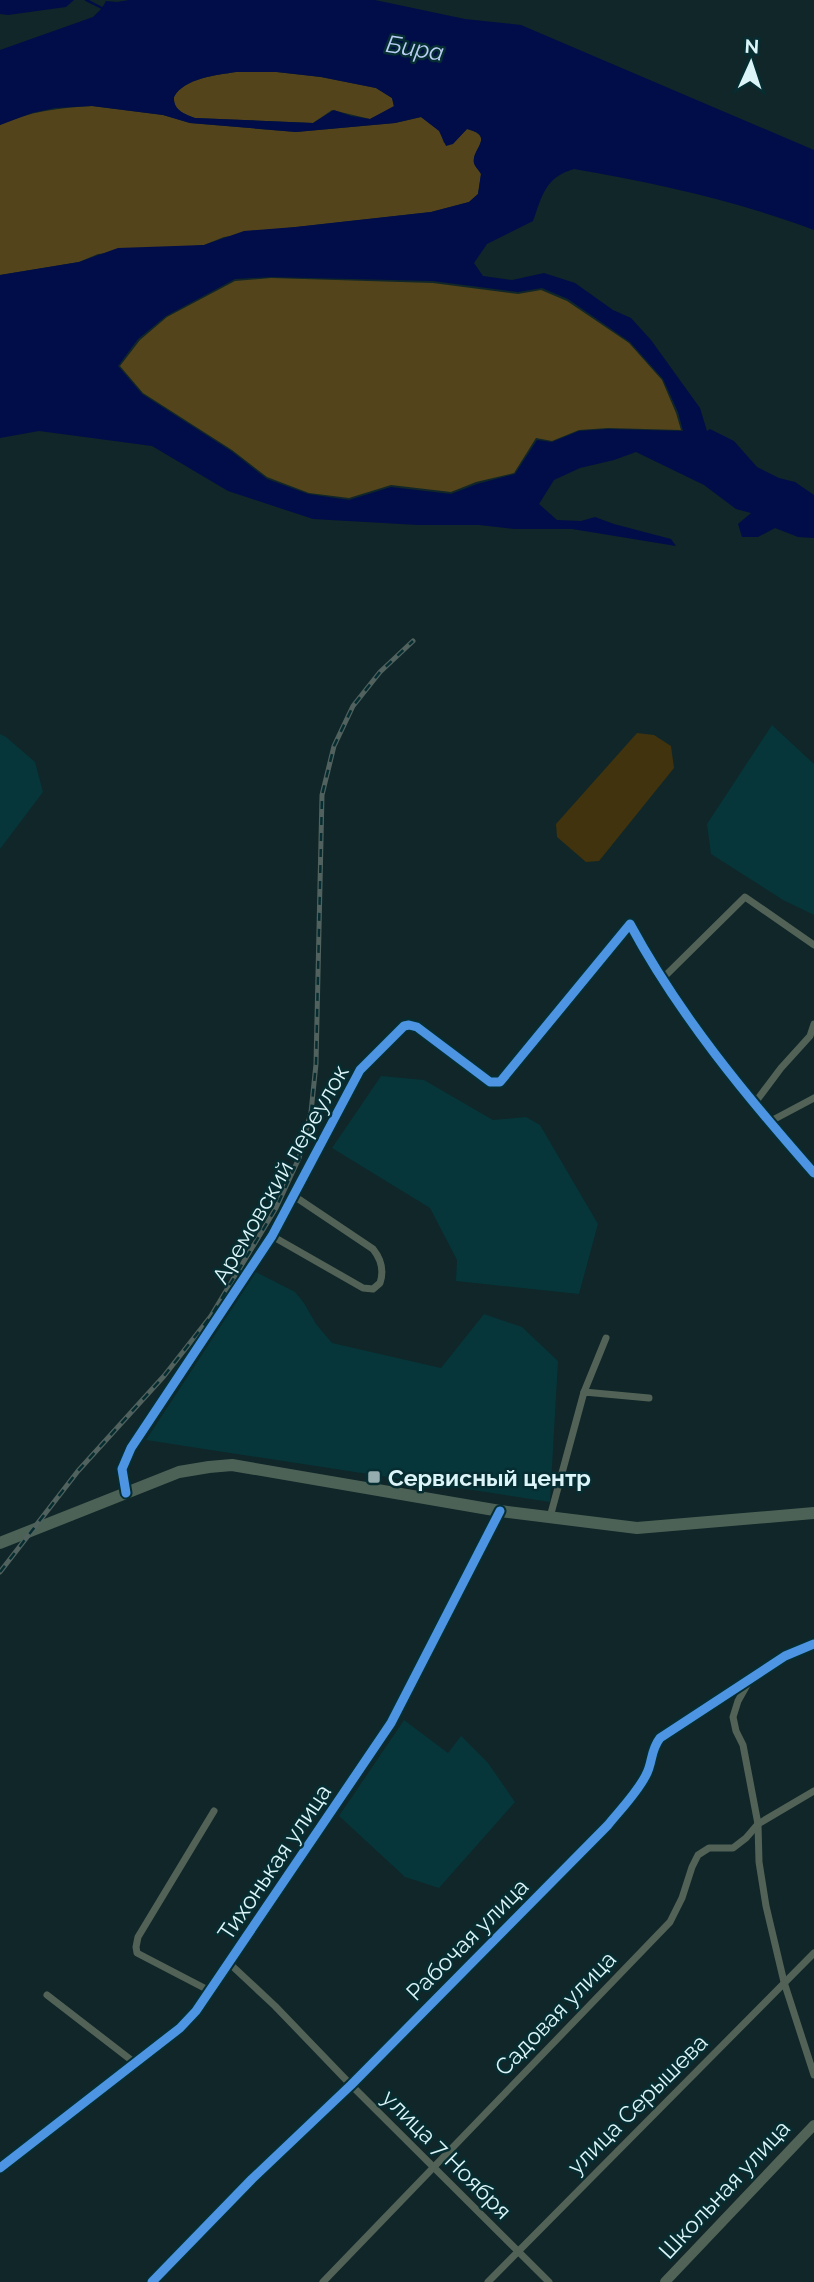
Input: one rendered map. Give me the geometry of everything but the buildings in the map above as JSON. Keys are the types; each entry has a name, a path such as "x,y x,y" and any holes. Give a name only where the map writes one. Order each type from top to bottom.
{"main road":[{"path":"0,1543 178,1472 232,1465 500,1511 637,1528 814,1513"}],"street":[{"path":"662,979 745,897 814,945"},
{"name":"Аремовский переулок","path":"126,1493 122,1469 131,1448 272,1236 360,1070 404,1026 417,1027 490,1082 500,1082 631,924 662,979 754,1105 814,1173"},
{"path":"754,1105 781,1068 810,1036 814,1024"},
{"path":"769,1122 814,1098"},
{"name":"Аремовский переулок","path":"272,1236 363,1288 373,1289 380,1283 382,1268 373,1249 294,1196"},
{"path":"550,1517 584,1392 606,1338"},
{"path":"584,1392 649,1398"},
{"name":"Тихонькая улица","path":"0,2168 180,2028 196,2011 391,1723 500,1511"},
{"name":"Рабочая улица","path":"152,2282 608,1825 642,1783 648,1772 653,1747 660,1738 752,1676 785,1656 814,1644"},
{"path":"752,1676 738,1701 733,1717 743,1745 758,1824 760,1873 766,1906 784,1982 814,2076"},
{"name":"Садовая улица","path":"323,2282 670,1922 698,1855 709,1848 733,1848 758,1824 814,1791"},
{"path":"210,1991 137,1952 136,1947 138,1937 214,1811"},
{"name":"улица Серышева","path":"488,2282 814,1953"},
{"name":"улица 7 Ноября","path":"229,1963 549,2282"},
{"path":"47,1995 135,2063"},
{"name":"Школьная улица","path":"666,2282 814,2125"}],"shaded area":[{"path":"236,72 276,72 321,77 376,88 392,98 394,107 370,119 332,110 313,123 195,118 183,113 175,105 174,97 185,86 202,78"},
{"path":"92,106 163,115 190,123 296,132 395,123 421,117 440,131 444,143 452,144 467,129 480,136 480,144 474,158 481,174 478,194 469,202 431,212 270,230 224,237 204,245 98,254 79,262 0,275 0,125 45,111"},
{"path":"271,278 433,283 518,294 541,290 567,301 629,343 662,380 681,430 608,428 579,430 552,441 536,438 514,473 476,482 451,492 391,485 349,498 309,493 267,477 232,450 143,393 120,366 140,340 167,317 235,281"},
{"path":"772,725 814,764 814,915 783,900 711,854 707,824"},
{"path":"637,733 654,735 671,746 674,768 599,861 586,862 557,837 556,824"},
{"path":"0,734 35,762 43,792 0,849"},
{"path":"381,1076 424,1080 493,1120 526,1117 540,1125 598,1224 579,1294 456,1281 457,1260 430,1208 332,1148"},
{"path":"256,1272 295,1292 332,1343 441,1368 484,1314 522,1327 558,1361 550,1502 146,1440"},
{"path":"404,1720 448,1753 461,1736 488,1763 515,1802 439,1888 405,1877 339,1816"}],"water":[{"path":"0,0 74,0 66,7 8,15 0,14"},
{"name":"Бира","path":"375,0 465,19 521,25 814,150 814,230 696,194 574,169 551,182 542,196 533,221 487,244 474,263 483,276 512,280 544,273 575,283 613,310 631,318 651,340 700,408 707,431 710,429 734,441 757,467 779,478 795,482 814,495 814,538 798,537 775,528 758,537 742,537 738,524 751,513 736,509 704,485 636,452 580,468 554,480 539,504 557,520 581,521 595,517 671,539 676,546 572,529 514,529 479,525 418,525 313,519 228,491 152,446 39,431 0,438 0,275 79,262 118,248 204,245 244,231 431,212 469,202 478,194 481,174 474,158 480,135 467,129 453,144 446,146 439,131 421,117 395,123 296,132 190,123 163,115 92,106 55,108 0,125 0,50 93,17 106,1","holes":["236,72 277,72 321,77 376,88 392,98 394,106 370,119 334,110 313,123 195,118 183,113 175,105 174,97 185,86 202,78","271,277 433,281 518,292 542,288 568,299 630,342 663,379 678,412 683,431 608,429 579,431 552,442 537,440 515,474 451,494 391,487 349,500 308,494 267,479 231,451 142,394 118,366 138,339 166,316 235,279"]}],"waterway":[{"path":"86,0 102,8"}],"railway":[{"path":"0,1572 78,1471 164,1376 211,1316 276,1208 299,1158 311,1112 316,1064 322,795 334,746 353,706 380,672 413,641"}],"cycle path":[{"path":"126,1493 122,1469 131,1448 272,1236 360,1070 404,1026 417,1027 490,1082 500,1082 630,924 649,958 715,1054 814,1173"},
{"path":"0,2168 180,2028 196,2011 391,1723 500,1511"},
{"path":"152,2282 608,1825 642,1782 660,1738 785,1656 814,1644"}],"place":[{"name":"Сервисный центр","path":"374,1477"}]}
